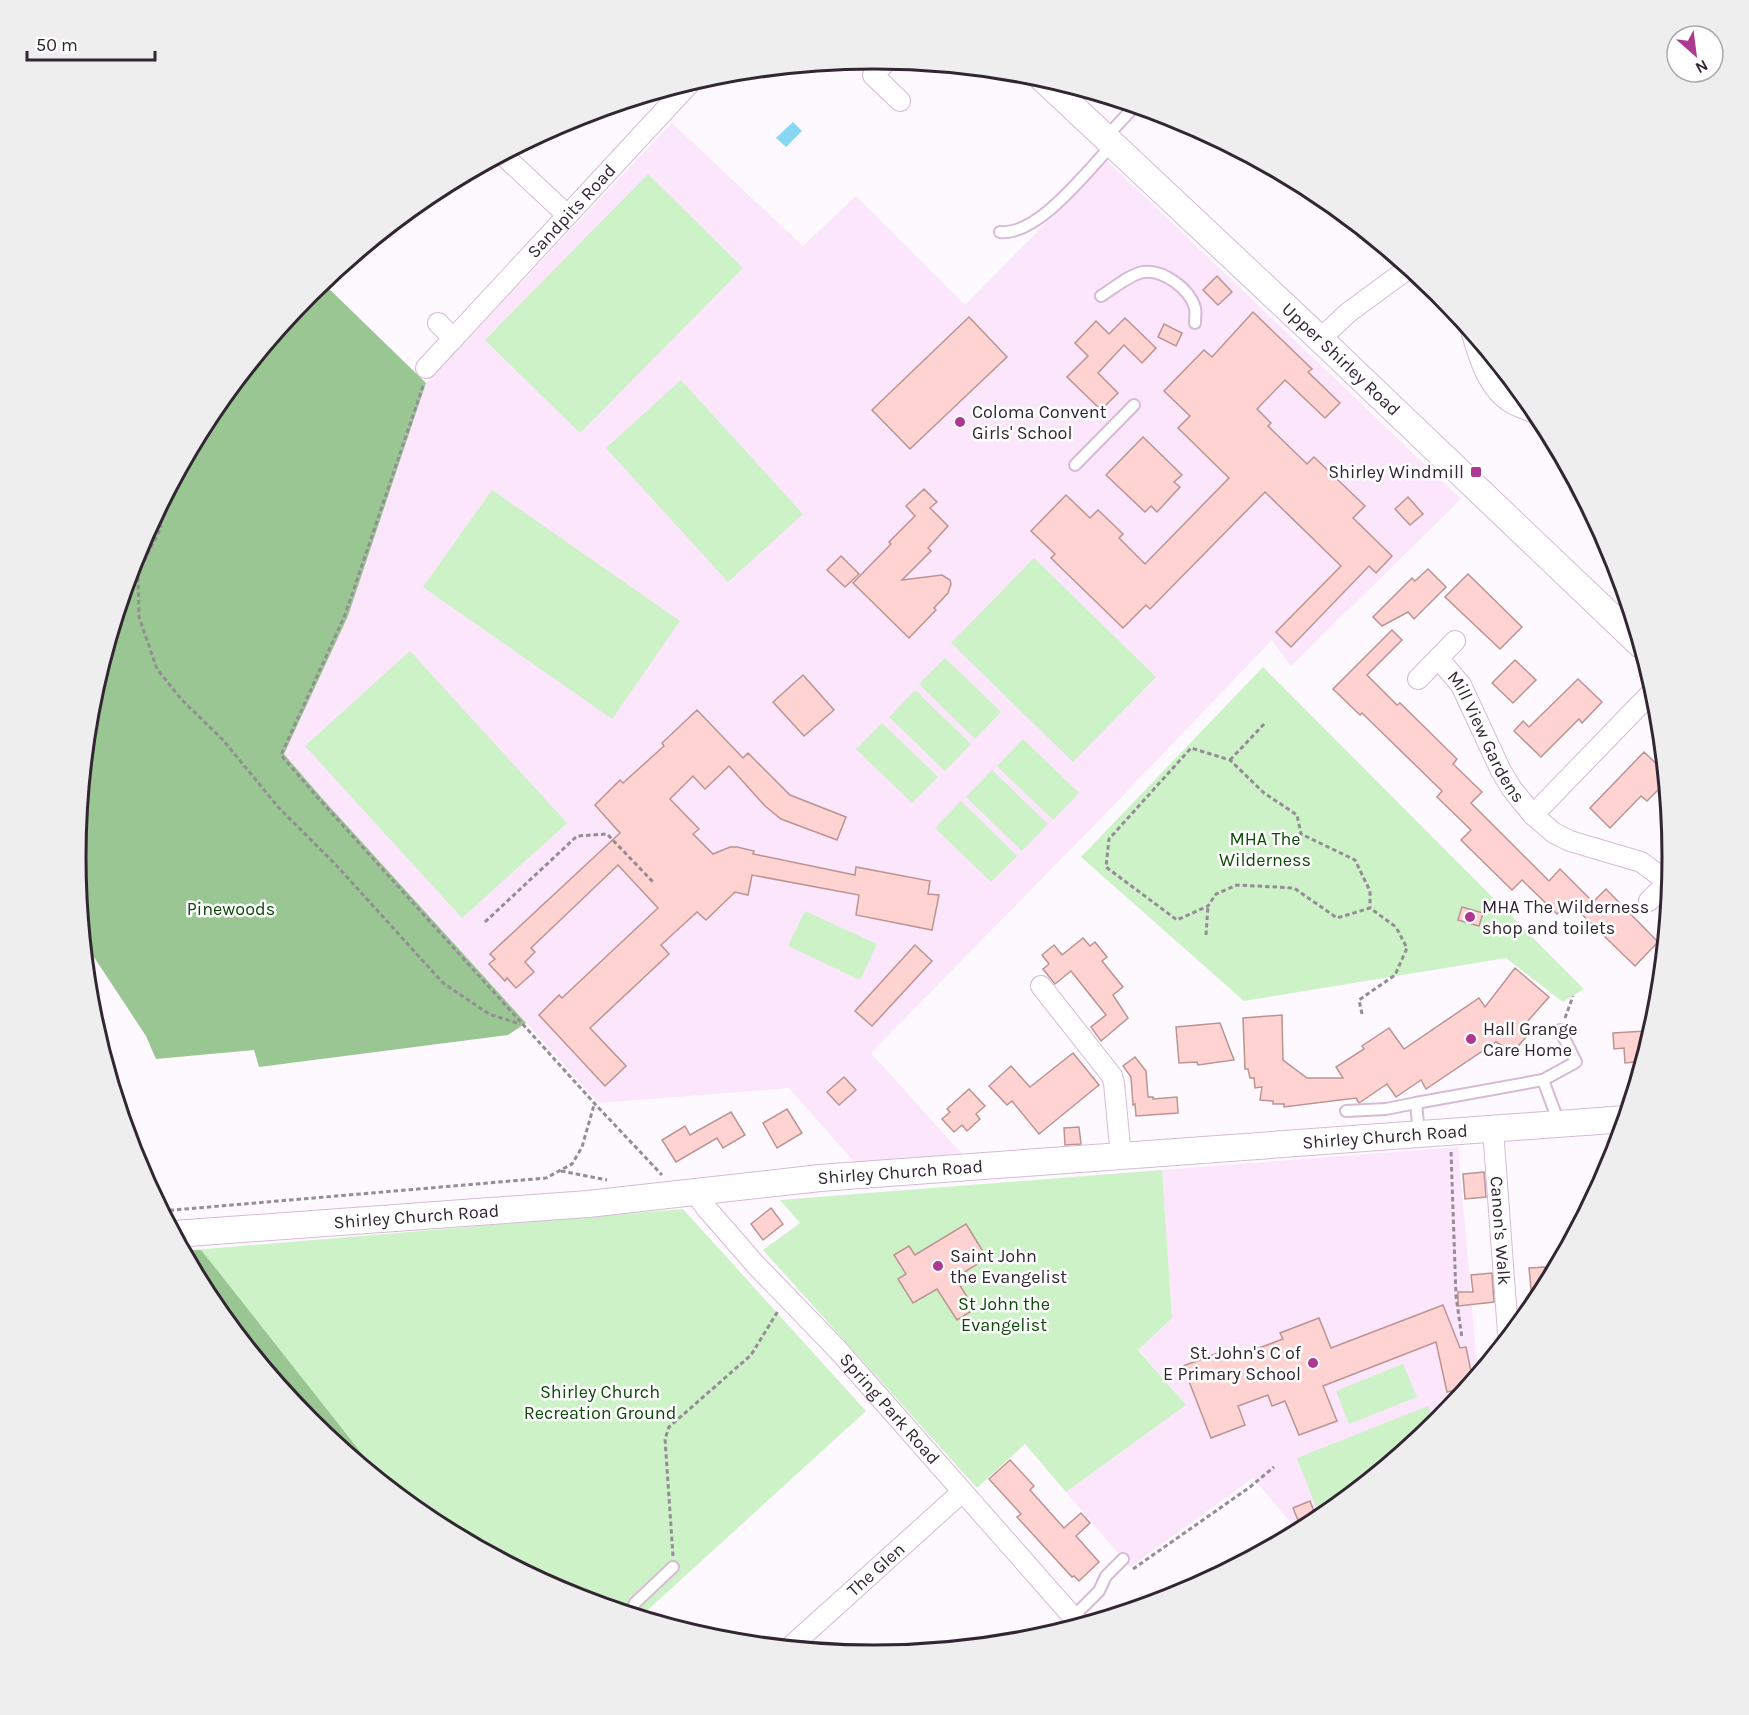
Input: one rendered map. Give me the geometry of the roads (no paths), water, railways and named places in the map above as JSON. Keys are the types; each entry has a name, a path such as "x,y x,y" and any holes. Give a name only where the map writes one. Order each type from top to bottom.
{"street":[{"path":"867,69 900,101"},
{"name":"Upper Shirley Road","path":"1055,90 1630,635"},
{"name":"Sandpits Road","path":"426,368 680,94"},
{"path":"508,160 567,214"},
{"path":"1320,339 1349,312 1402,272"},
{"path":"438,323 453,339"},
{"path":"1476,349 1479,359 1493,384 1511,403 1522,407"},
{"name":"Mill View Gardens","path":"1418,678 1455,641"},
{"name":"Mill View Gardens","path":"1438,658 1461,684 1502,771 1512,789 1533,815 1554,833 1570,842 1641,862 1662,876"},
{"name":"Mill View Gardens","path":"1533,815 1647,698"},
{"name":"Mill View Gardens","path":"1649,901 1662,889"},
{"path":"1041,986 1112,1076 1121,1157"},
{"name":"Shirley Church Road","path":"182,1233 588,1204 820,1178 1618,1119"},
{"name":"Canon's Walk","path":"1493,1129 1508,1327"},
{"name":"Spring Park Road","path":"699,1191 708,1210 838,1350 1076,1620"},
{"name":"The Glen","path":"796,1641 962,1492"}],"lane":[{"path":"1000,232 1009,233 1032,224 1055,205 1109,142 1131,112"},
{"path":"1101,296 1136,275 1145,272 1156,273 1172,280 1184,289 1195,309 1195,323"},
{"path":"1075,465 1134,405"},
{"path":"1346,1111 1386,1109 1543,1080 1576,1062 1560,1030"},
{"path":"1543,1080 1559,1123"},
{"path":"1416,1103 1419,1134"},
{"path":"1078,1619 1099,1591 1106,1576 1123,1559"},
{"path":"633,1608 636,1602 674,1568"}],"water":[{"path":"793,122 802,131 786,147 776,138"}],"place":[{"name":"Coloma Convent Girls' School","path":"960,422"},
{"name":"Shirley Windmill","path":"1476,472"},
{"name":"MHA The Wilderness shop and toilets","path":"1470,917"},
{"name":"Hall Grange Care Home","path":"1471,1039"},
{"name":"Saint John the Evangelist","path":"938,1266"},
{"name":"St. John's C of E Primary School","path":"1313,1363"}],"park label":[{"name":"MHA The Wilderness","path":"1265,849"},
{"name":"Pinewoods","path":"231,909"},
{"name":"St John the Evangelist","path":"1004,1314"},
{"name":"Shirley Church Recreation Ground","path":"600,1402"}]}
